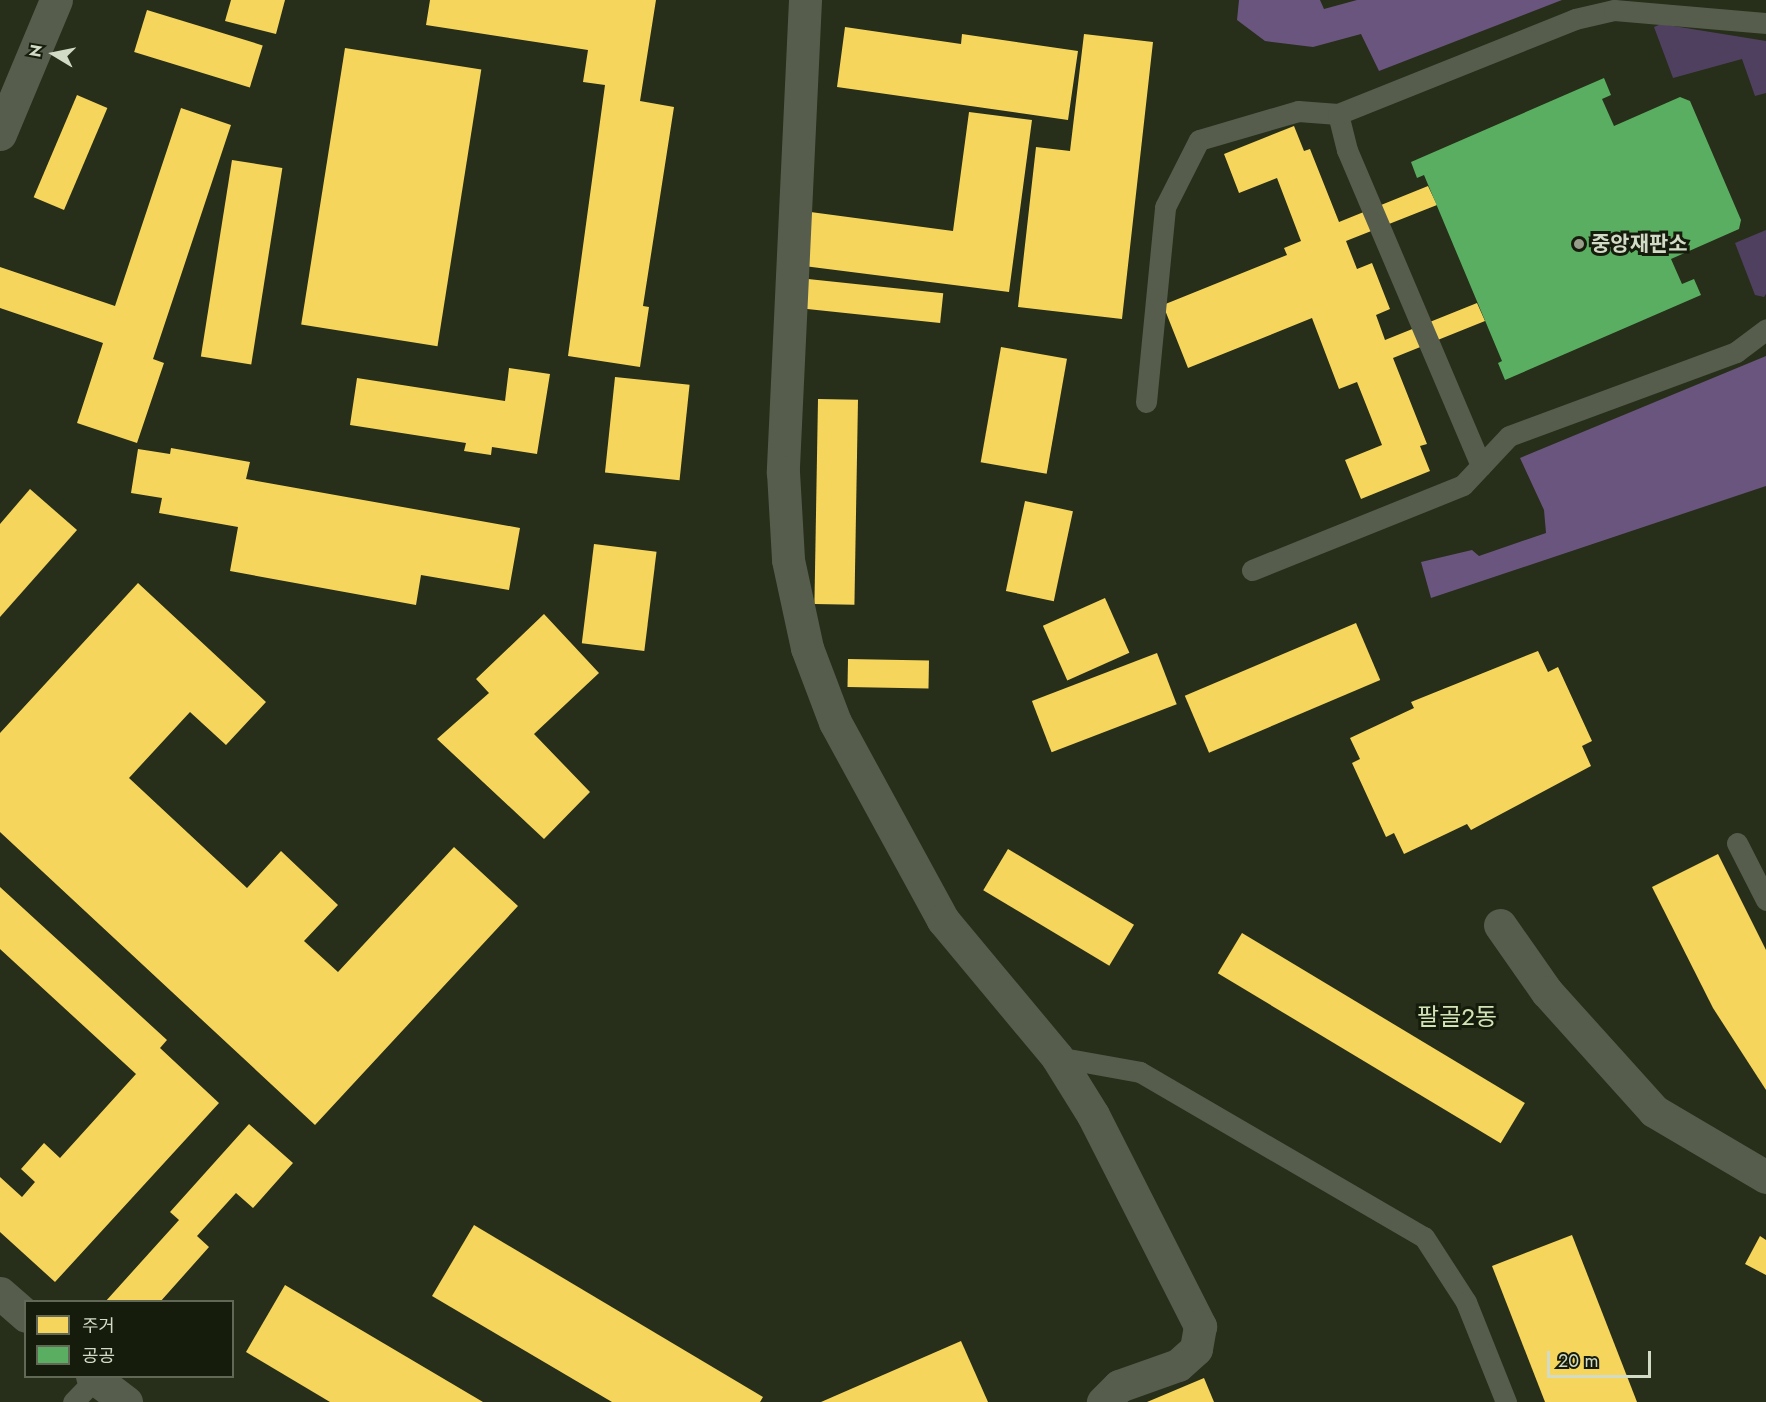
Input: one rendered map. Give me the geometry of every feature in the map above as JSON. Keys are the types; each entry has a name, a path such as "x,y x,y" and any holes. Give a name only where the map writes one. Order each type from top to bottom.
{"street":[{"path":"0,134 56,0"},
{"path":"805,0 783,472 788,560 807,648 835,722 943,920 1057,1057 1093,1115 1200,1326 1196,1349 1178,1365 1119,1386 1102,1402"},
{"path":"1500,925 1547,992 1654,1111 1766,1178"},
{"path":"0,1293 24,1314"},
{"path":"94,1378 126,1402"}],"lane":[{"path":"1146,402 1165,207 1199,140 1298,111 1338,114 1575,20 1614,10 1766,23"},
{"path":"1338,114 1347,150 1481,466"},
{"path":"1252,570 1463,485 1509,436 1736,352 1766,329"},
{"path":"1737,843 1766,900"},
{"path":"1057,1057 1140,1072 1424,1238 1466,1302 1506,1402"},
{"path":"73,1402 94,1378"}],"shaded area":[{"path":"1239,0 1320,0 1324,9 1357,0 1562,0 1379,71 1361,34 1313,47 1265,41 1237,20"},
{"path":"1661,24 1766,41 1766,93 1755,96 1742,59 1673,78 1654,27"},
{"path":"1766,230 1766,294 1764,297 1755,295 1735,243"},
{"path":"1766,356 1766,486 1431,598 1421,562 1472,550 1479,556 1546,533 1544,510 1520,458"}],"building: 주거":[{"path":"231,0 285,0 276,34 225,21"},
{"path":"430,0 656,0 640,101 674,107 643,306 649,307 640,367 568,356 605,85 583,82 588,50 426,25"},
{"path":"147,10 263,45 250,87 134,52"},
{"path":"845,27 961,44 962,34 1078,51 1068,120 837,87"},
{"path":"1084,34 1153,42 1122,319 1018,307 1036,147 1070,151"},
{"path":"345,48 481,70 437,346 301,325"},
{"path":"77,95 107,108 64,210 34,197"},
{"path":"181,108 231,125 153,359 164,363 137,443 77,423 103,343 0,308 0,267 115,306"},
{"path":"969,112 1032,120 1009,292 796,265 803,211 953,231"},
{"path":"1294,126 1304,151 1310,149 1339,222 1428,186 1437,205 1346,241 1357,269 1372,263 1390,309 1376,315 1385,340 1477,303 1485,321 1393,358 1427,444 1420,446 1430,471 1361,499 1345,460 1382,445 1357,382 1339,389 1312,318 1188,368 1163,305 1287,255 1284,248 1301,241 1277,178 1239,193 1224,154"},
{"path":"232,160 282,168 251,365 201,357"},
{"path":"808,279 943,293 940,323 805,309"},
{"path":"1001,347 1067,359 1047,474 981,462"},
{"path":"509,368 550,374 537,454 492,447 491,455 464,451 466,443 350,425 357,378 505,401"},
{"path":"615,377 690,385 680,480 605,472"},
{"path":"818,399 858,400 854,605 814,604"},
{"path":"171,448 250,462 246,479 520,528 509,590 421,575 416,605 230,571 238,527 159,513 162,498 131,493 138,449 170,454"},
{"path":"30,489 77,530 0,617 0,524"},
{"path":"1025,501 1073,511 1054,601 1006,591"},
{"path":"594,544 657,552 644,651 582,643"},
{"path":"138,583 266,702 226,745 190,712 129,778 247,888 281,851 338,905 304,941 338,972 454,847 518,906 315,1125 0,832 0,733"},
{"path":"1105,598 1129,653 1067,680 1043,626"},
{"path":"544,614 599,673 534,734 590,792 544,839 437,739 489,693 476,679"},
{"path":"1356,623 1380,680 1209,753 1185,696"},
{"path":"1538,651 1548,672 1558,667 1592,741 1582,746 1591,766 1471,830 1467,824 1404,854 1394,833 1386,837 1352,763 1360,759 1350,738 1414,708 1411,702"},
{"path":"1157,653 1177,704 1052,752 1032,701"},
{"path":"848,659 929,660 928,688 848,687"},
{"path":"1008,849 1134,925 1109,966 983,890"},
{"path":"1718,854 1766,950 1766,1090 1713,1008 1652,887"},
{"path":"0,887 167,1040 160,1048 219,1103 55,1282 0,1232 0,1177 22,1197 35,1182 21,1169 44,1143 60,1158 136,1074 0,949"},
{"path":"1242,933 1525,1103 1501,1143 1218,973"},
{"path":"249,1124 293,1163 253,1208 236,1193 197,1236 209,1247 162,1300 107,1300 179,1220 170,1212"},
{"path":"474,1225 763,1397 760,1402 612,1402 432,1296"},
{"path":"1572,1235 1637,1402 1545,1402 1492,1266"},
{"path":"1760,1236 1766,1240 1766,1275 1745,1264"},
{"path":"285,1285 483,1402 330,1402 246,1352"},
{"path":"961,1341 988,1402 821,1402"},
{"path":"1204,1378 1214,1402 1147,1402"}],"building: 공공":[{"name":"중앙재판소","path":"1604,78 1611,95 1602,99 1614,126 1680,97 1690,101 1741,220 1739,229 1671,259 1682,284 1694,279 1701,295 1505,380 1498,363 1502,361 1424,175 1417,178 1411,162"}],"place":[{"name":"중앙재판소","path":"1579,244"}],"district":[{"name":"팔골2동","path":"1457,1017"}]}
